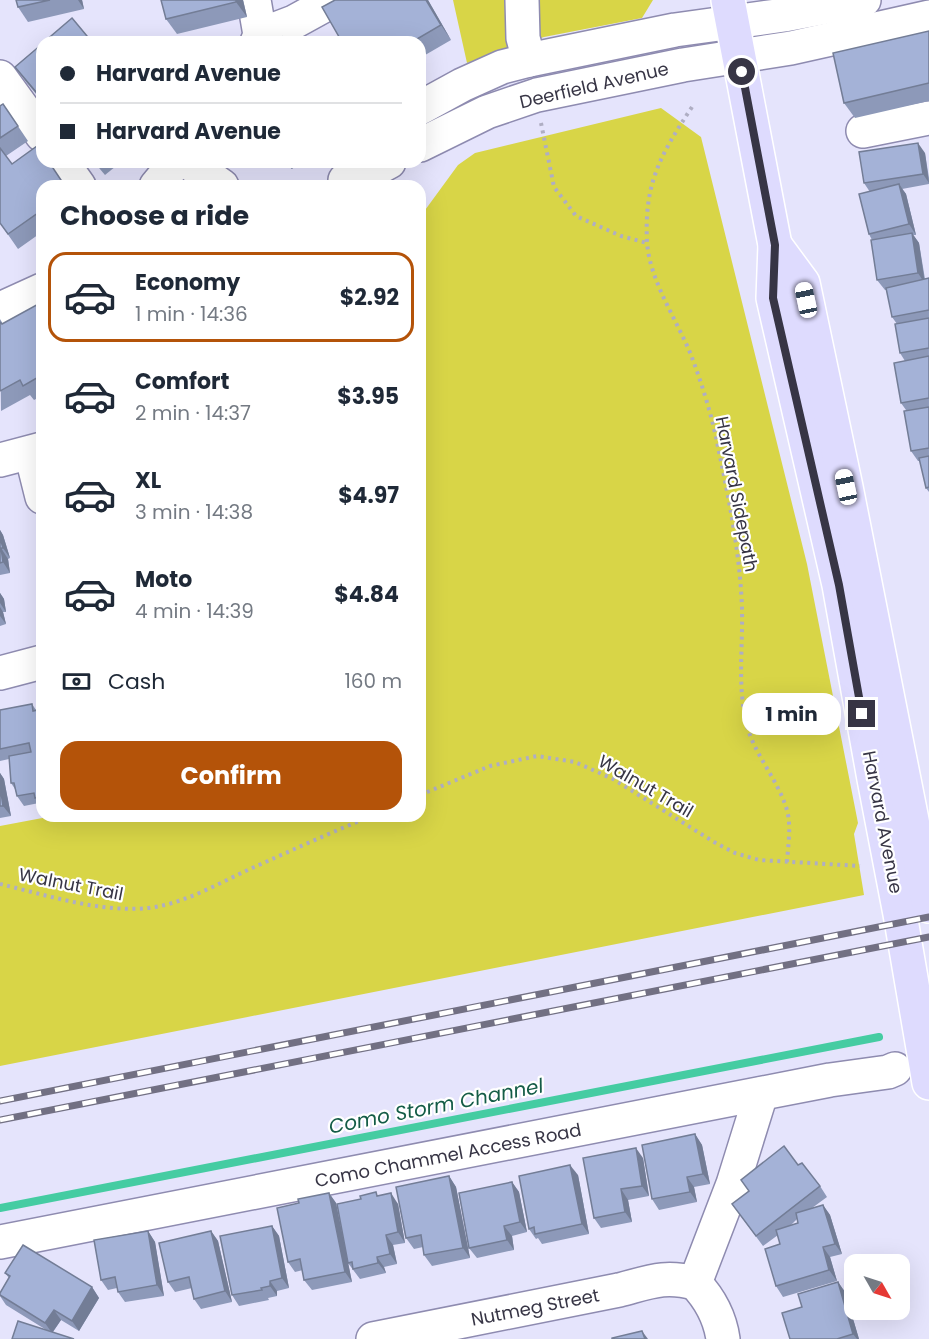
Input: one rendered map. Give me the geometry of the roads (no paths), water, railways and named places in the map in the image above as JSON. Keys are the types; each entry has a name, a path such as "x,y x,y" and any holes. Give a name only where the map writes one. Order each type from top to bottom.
{"main road":[{"name":"Harvard Avenue","path":"730,10 775,245 773,298 839,585 929,1083"},
{"name":"Harvard Avenue","path":"775,245 803,284 846,487 929,906"}],"street":[{"path":"254,0 259,36"},
{"path":"263,36 334,0"},
{"path":"522,0 523,38 529,60"},
{"name":"Deerfield Avenue","path":"426,105 502,67 675,30 730,10 784,15 864,0"},
{"name":"Deerfield Avenue","path":"426,142 487,112 537,95 683,65 791,48 929,17"},
{"path":"0,77 36,127"},
{"path":"863,131 929,118"},
{"path":"161,180 171,168"},
{"path":"196,168 214,180"},
{"path":"347,176 378,168"},
{"path":"0,309 36,293"},
{"path":"24,454 36,483"},
{"path":"0,673 36,664"},
{"name":"Como Chammel Access Road","path":"0,1242 895,1069"},
{"path":"723,1339 721,1326 706,1295 695,1283 733,1185 761,1094"},
{"name":"Nutmeg Street","path":"373,1339 620,1290 653,1281 675,1278 695,1283"}],"waterway":[{"name":"Como Storm Channel","path":"0,1208 879,1037"}],"railway":[{"path":"0,1101 929,917"},
{"path":"0,1120 929,937"}]}
